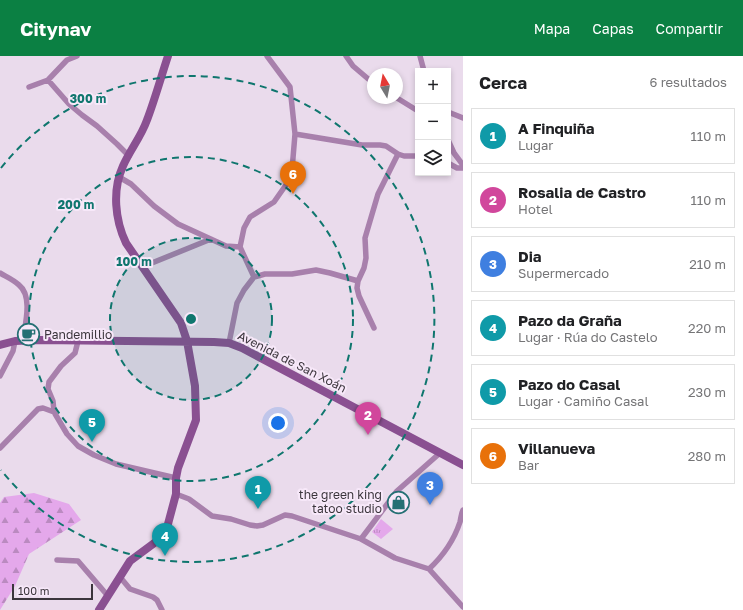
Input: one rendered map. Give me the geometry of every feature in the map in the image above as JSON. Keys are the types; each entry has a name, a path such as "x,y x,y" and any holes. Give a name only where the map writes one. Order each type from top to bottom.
{"street":[{"path":"29,87 48,80 67,60 76,56"},
{"path":"99,610 130,562 157,541 164,533 176,494 176,478 178,468 196,420 195,386 187,341 181,322 126,243 120,230 116,201 119,176 123,165 147,120 168,56"},
{"path":"254,277 240,247 244,228 250,217 274,202 288,182 292,170 295,134 290,88 267,56"},
{"path":"346,56 353,66 367,79"},
{"path":"420,56 423,68"},
{"path":"48,80 69,104 97,126 129,156"},
{"path":"403,102 415,109"},
{"path":"451,113 463,118"},
{"path":"295,134 362,145 386,146 398,154 415,156"},
{"path":"451,146 463,165"},
{"path":"374,328 359,296 357,288 366,258 365,238 378,194 398,154"},
{"path":"451,165 457,168 463,168"},
{"path":"119,176 131,184 154,206 178,224 226,246 240,247"},
{"path":"142,267 211,239"},
{"path":"229,343 237,303 244,290 254,277 265,274 292,274 316,270 358,281"},
{"path":"0,273 21,286 26,299 27,316 19,340 0,376"},
{"name":"Avenida de San Xoán","path":"0,345 19,340 187,341 229,343 242,348 463,465"},
{"path":"78,341 75,353 61,366 49,382 48,389 53,401 54,412 67,434 78,446 94,455 116,464 176,478"},
{"path":"0,448 38,409 43,408 54,412"},
{"path":"361,539 397,491 440,453"},
{"path":"176,494 189,499 212,516 218,518 231,519 257,526 285,515 361,539 395,558 429,569 463,607"},
{"path":"429,569 440,558 449,545 461,522 463,510"},
{"path":"57,560 78,561 108,596"},
{"path":"120,577 130,589 153,597 157,600 162,610"}],"green space":[{"path":"34,493 69,504 81,520 29,554 15,586 0,610 0,503 4,497"},
{"path":"381,519 393,529 381,539 372,532"}],"place":[{"name":"Villanueva","path":"293,194"},
{"name":"Pandemillio","path":"28,335"},
{"name":"Rosalia de Castro","path":"368,435"},
{"name":"Pazo do Casal","path":"92,442"},
{"name":"the green king tatoo studio","path":"398,502"},
{"name":"Dia","path":"430,505"},
{"name":"A Finquiña","path":"258,509"},
{"name":"Pazo da Graña","path":"165,556"}]}
